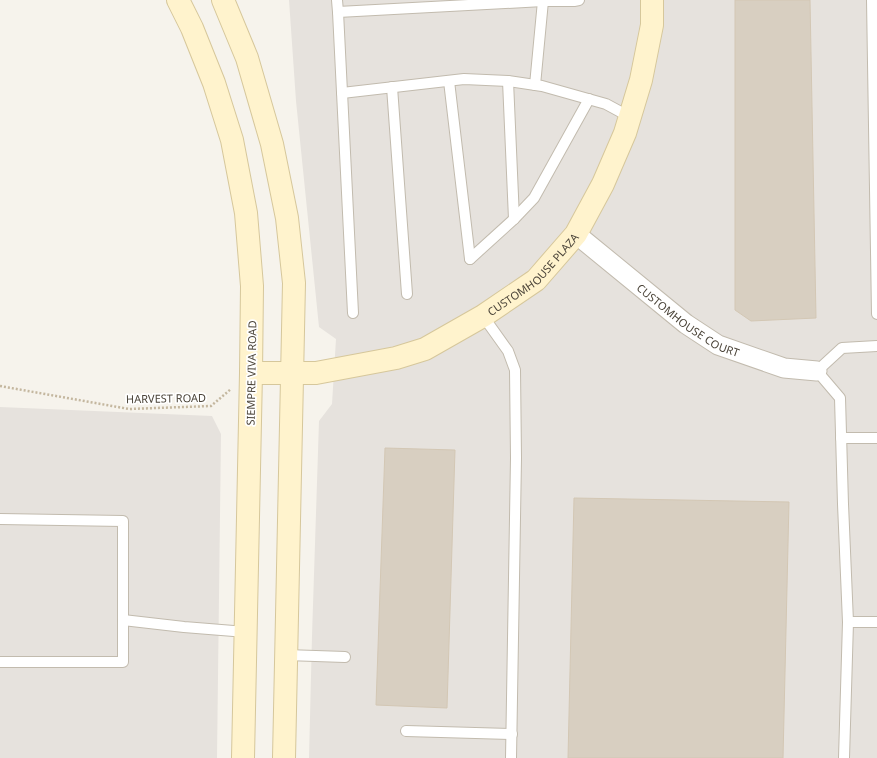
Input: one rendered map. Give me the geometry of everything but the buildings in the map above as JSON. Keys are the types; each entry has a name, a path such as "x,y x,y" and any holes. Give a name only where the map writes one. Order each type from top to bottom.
{"main road":[{"name":"SIEMPRE VIVA ROAD","path":"178,0 192,28 214,83 232,140 246,213 252,286 243,758"},
{"path":"223,0 246,58 272,144 287,218 294,283 284,758"},
{"name":"CUSTOMHOUSE PLAZA","path":"251,373 316,373 396,358 425,349 483,316 536,280 576,234 603,184 625,133 641,80 652,25 652,0"}],"street":[{"name":"CUSTOMHOUSE COURT","path":"576,234 686,324 718,346 784,368 817,371"}],"lane":[{"path":"337,0 353,313"},
{"path":"338,12 579,0"},
{"path":"872,0 877,314"},
{"path":"535,85 543,1"},
{"path":"342,93 464,79 508,81 542,86 589,99 606,104 630,116"},
{"path":"449,81 470,258 514,219 534,198 589,99"},
{"path":"508,81 514,219"},
{"path":"392,87 407,294"},
{"path":"483,316 508,351 515,370 516,458 511,758"},
{"path":"844,758 848,622 840,398 817,371 842,348 877,346"},
{"path":"841,438 877,438"},
{"path":"0,518 123,521 123,662 0,662"},
{"path":"123,620 246,632"},
{"path":"848,622 877,622"},
{"path":"286,655 345,657"},
{"path":"406,731 512,734"}],"path":[{"name":"HARVEST ROAD","path":"0,386 129,409 211,406 251,373"}],"shaded area":[{"path":"289,0 877,0 877,758 309,758 319,421 332,404 336,339 319,327 296,101"},
{"path":"0,407 212,416 221,434 217,758 0,758"}]}
